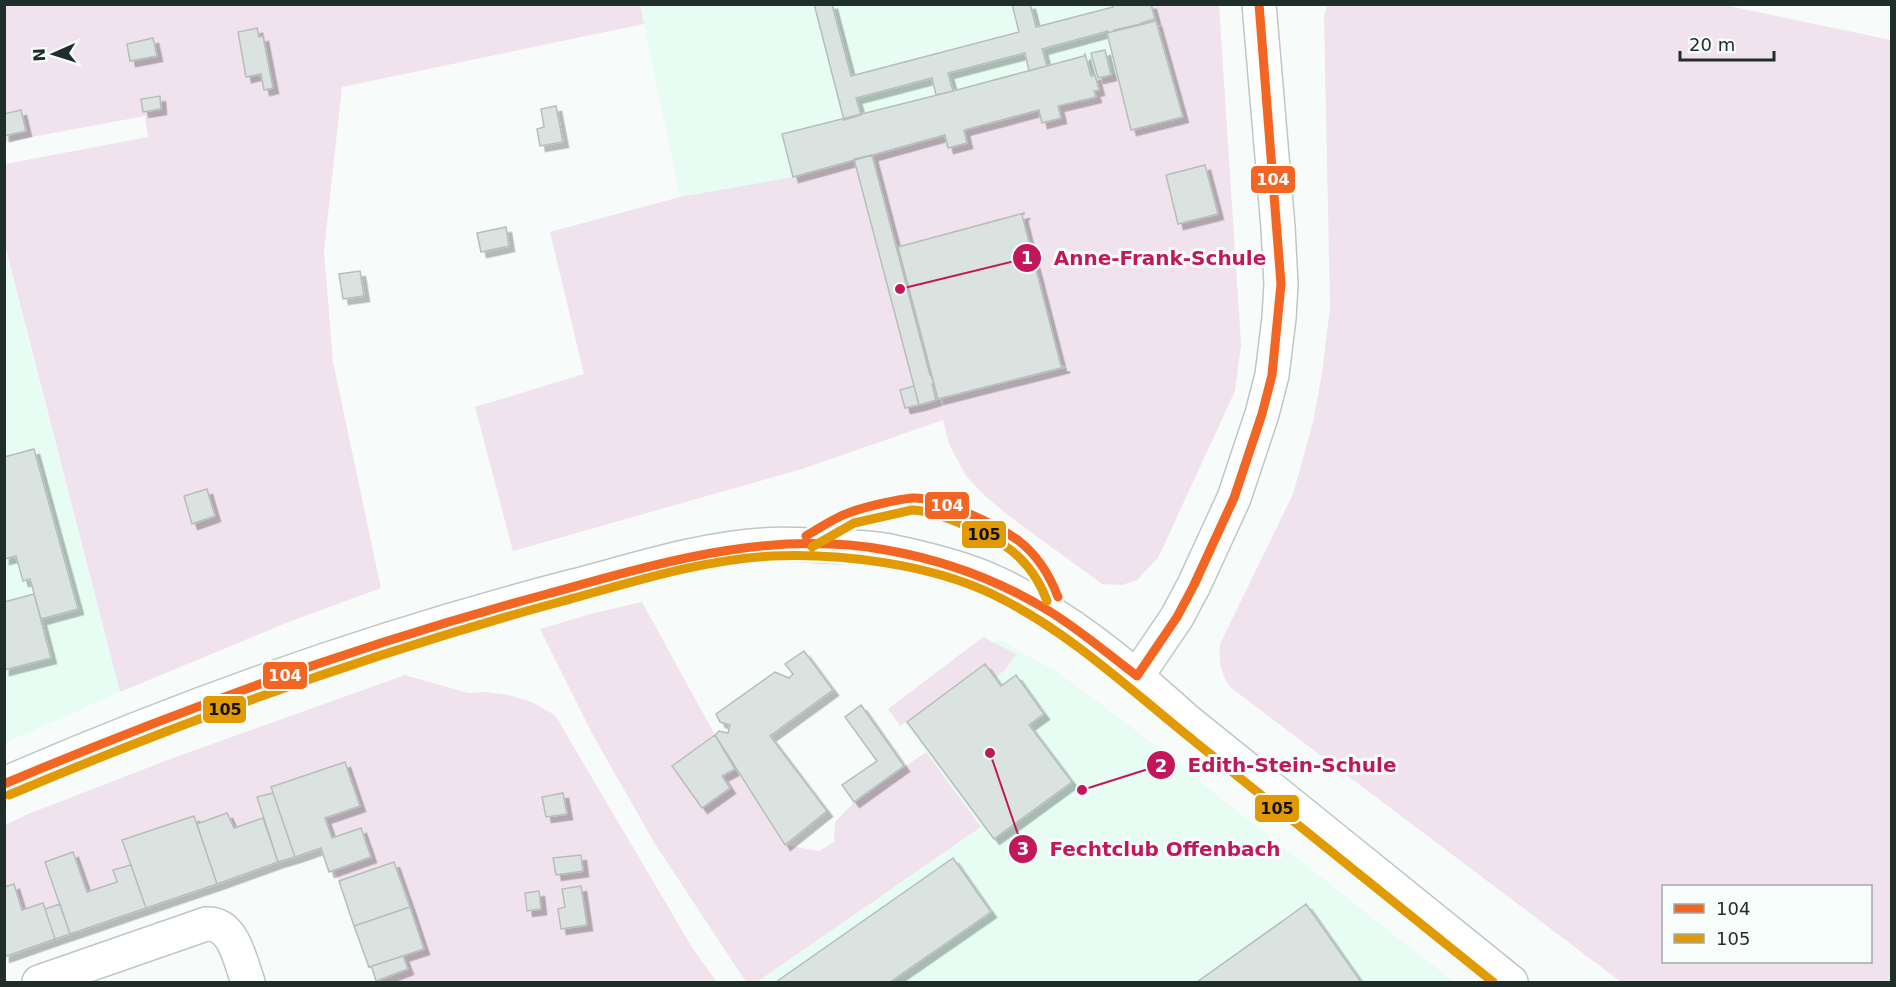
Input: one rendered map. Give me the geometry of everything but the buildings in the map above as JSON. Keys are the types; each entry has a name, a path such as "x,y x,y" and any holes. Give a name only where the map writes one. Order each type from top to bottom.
{"street":[{"path":"1137,676 1177,617 1234,498 1259,425 1272,375 1281,284 1259,4"},
{"path":"4,784 153,722 381,641 511,603 708,552 764,545 844,546 886,550 991,580 1028,599 1070,625 1137,676 1185,718 1511,982"},
{"path":"39,982 214,923 229,933 248,982"}],"shaded area":[{"path":"640,4 644,24 342,87 324,251 333,362 381,588 286,623 120,692 5,246 5,164 148,137 145,117 156,114 5,142 5,5"},
{"path":"640,5 1219,5 1241,345 943,420 802,469 513,551 475,407 584,374 550,232 680,197"},
{"path":"1151,5 1219,5 1241,345 1235,391 1158,558 1137,580 1122,585 1102,584 1013,519 984,495 966,476 949,444 943,420 802,469 513,551 475,407 584,374 550,232 680,197 793,177 945,135 949,148 967,143 964,130 1039,110 1042,123 1061,118 1058,106 1096,97 1096,79 1116,74 1131,130 1182,117"},
{"path":"1327,5 1724,5 1891,40 1891,982 1621,982 1230,687 1221,666 1220,644 1293,494 1313,422 1330,308 1324,17"},
{"path":"4,246 120,692 5,743 4,743"},
{"path":"642,602 715,735 672,766 702,808 730,788 722,776 735,769 785,845 819,851 834,842 835,822 854,802 926,752 981,827 757,982 746,982 655,844 594,737 540,629"},
{"path":"983,637 1016,654 1006,669 995,678 985,665 900,726 888,709"},
{"path":"998,639 1056,671 1117,716 1454,982 757,982 981,827 898,715"},
{"path":"405,675 468,693 485,692 509,695 532,702 555,715 693,949 717,982 377,982 407,970 403,956 423,948 394,862 339,881 334,870 371,857 361,829 332,838 325,818 273,793 257,797 263,818 234,828 227,813 198,826 194,816 123,840 131,865 114,870 117,882 87,892 73,852 46,861 60,904 45,909 43,903 22,910 14,884 5,887 5,825 173,758"}],"transit line":[{"name":"104","path":"1137,676 1177,617 1234,498 1262,414 1272,375 1281,284 1259,4"},
{"name":"104","path":"806,536 839,517 873,506 913,498 938,502 984,521 1019,541 1042,566 1058,597"},
{"name":"105","path":"812,547 854,523 912,510 922,511 964,525 992,538 1012,551 1033,574 1047,601"},
{"name":"104","path":"4,784 205,704 409,634 631,571 714,552 756,547 799,544 842,545 907,554 950,566 1011,590 1049,611 1137,676"},
{"name":"105","path":"9,795 277,690 414,645 552,604 661,574 744,558 827,556 855,559 941,575 992,594 1047,625 1097,662 1493,982"}],"place":[{"name":"Anne-Frank-Schule","path":"900,289"},
{"name":"Fechtclub Offenbach","path":"990,753"},
{"name":"Edith-Stein-Schule","path":"1082,790"}]}
